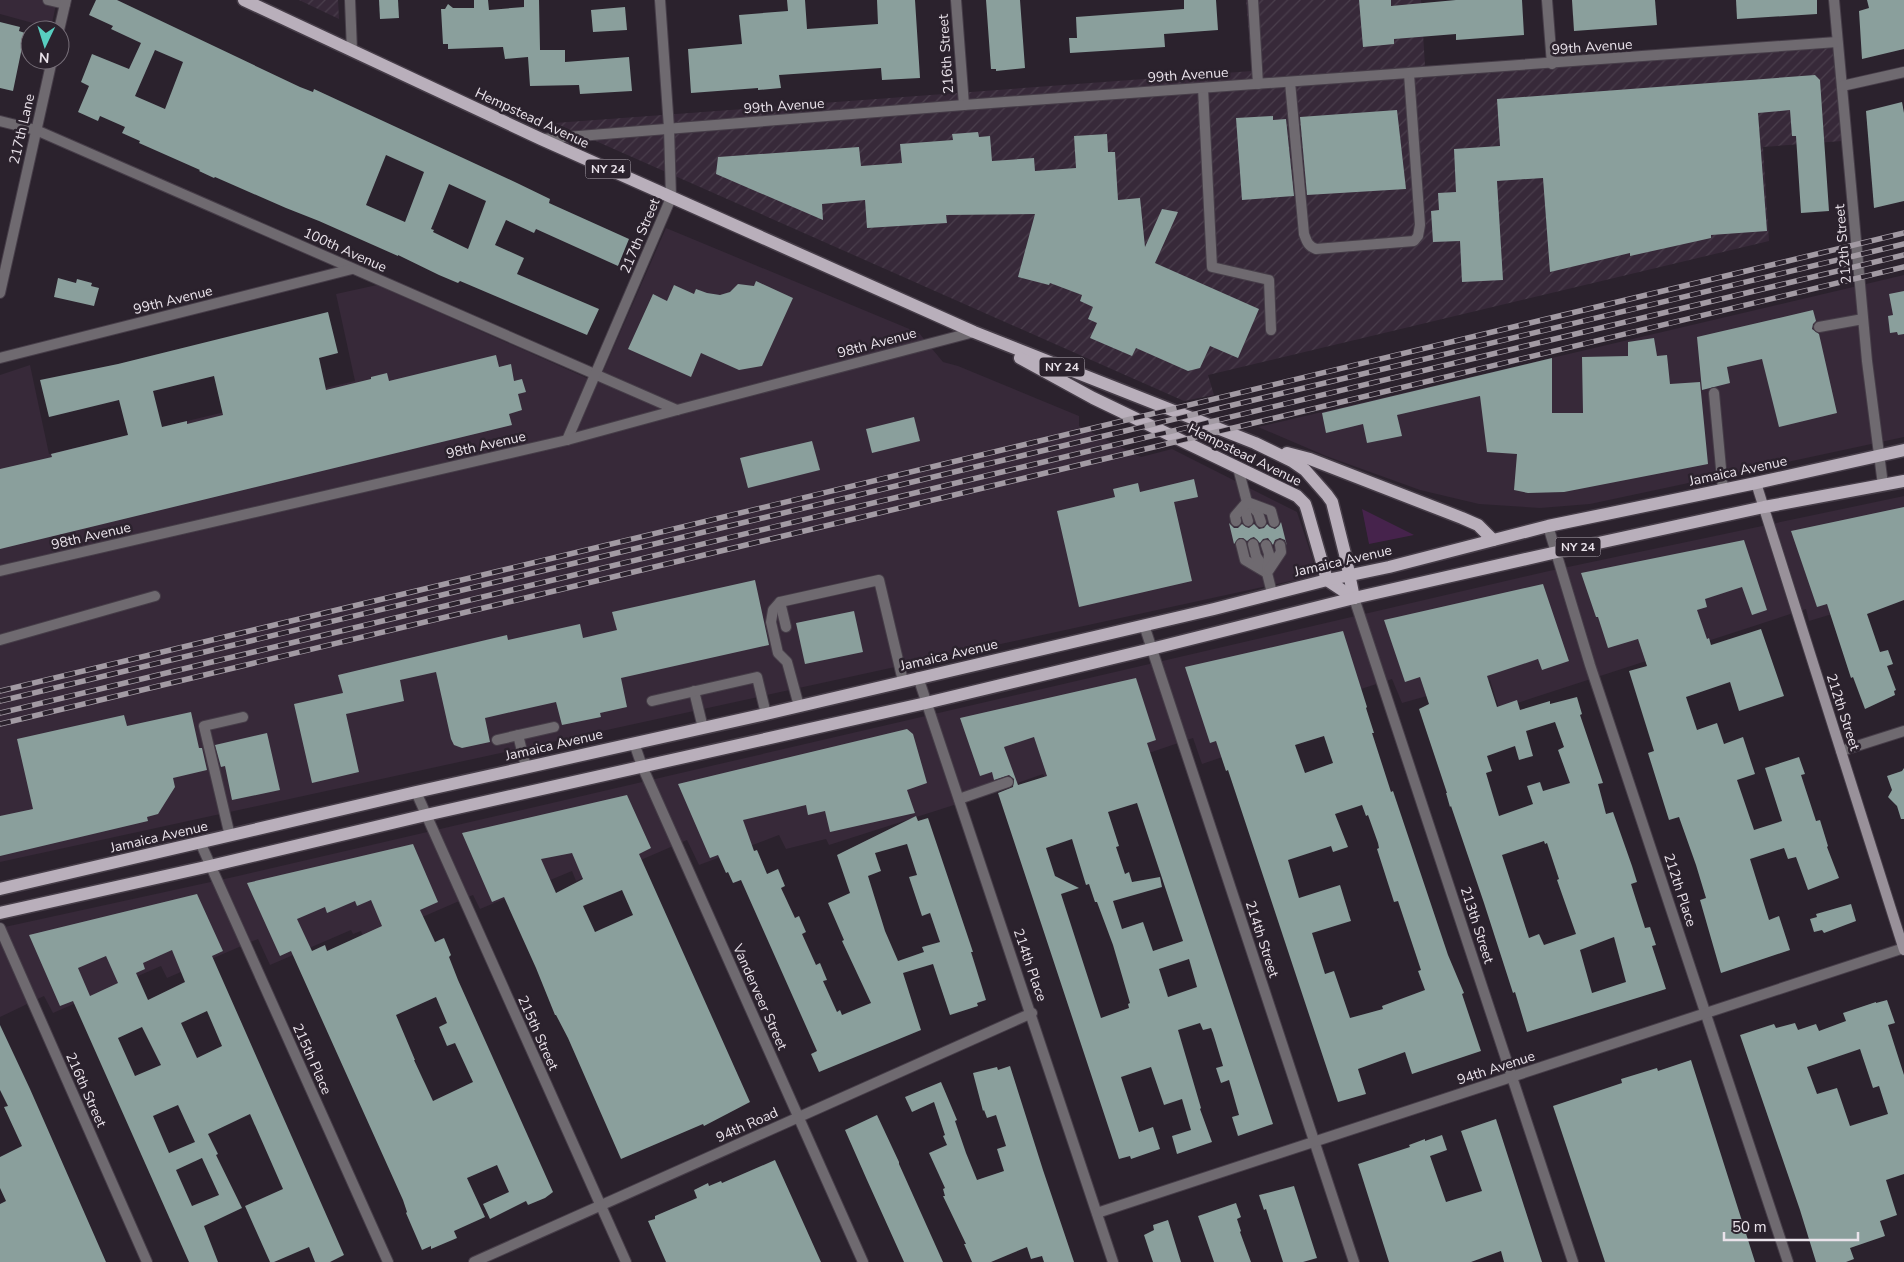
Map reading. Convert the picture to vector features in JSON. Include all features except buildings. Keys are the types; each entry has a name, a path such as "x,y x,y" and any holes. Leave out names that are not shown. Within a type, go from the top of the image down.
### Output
{"main road":[{"name":"Hempstead Avenue","path":"244,0 541,139 974,332 1268,448 1305,470 1332,502 1351,574 1354,598"},
{"name":"Hempstead Avenue","path":"974,332 1093,398 1301,499 1307,510 1327,580"},
{"name":"NY 24","path":"1268,448 1310,460 1462,518 1478,526 1493,540"},
{"name":"Jamaica Avenue","path":"0,889 416,792 766,714 1351,574 1389,567 1548,526 1904,450"},
{"path":"1764,507 1904,481"},
{"name":"212th Street","path":"1756,483 1904,949"},
{"name":"NY 24","path":"1354,598 1764,507"},
{"path":"1327,580 1354,598"},
{"path":"0,913 926,703 1354,598"}],"street":[{"path":"48,0 66,2 62,20"},
{"path":"350,0 352,51"},
{"name":"217th Street","path":"567,440 671,198 669,128 660,0"},
{"name":"216th Street","path":"956,0 964,106"},
{"path":"1252,0 1258,84"},
{"path":"1547,0 1552,64"},
{"name":"212th Street","path":"1834,0 1863,319 1883,485"},
{"name":"99th Avenue","path":"541,139 1837,42"},
{"name":"217th Lane","path":"0,293 50,70"},
{"path":"1842,86 1904,72"},
{"path":"1290,82 1304,234 1307,243 1316,249 1414,241 1418,236 1420,225 1409,74"},
{"path":"1203,88 1212,267 1269,280 1270,330"},
{"name":"100th Avenue","path":"0,122 36,130 676,410"},
{"name":"99th Avenue","path":"0,358 352,269"},
{"path":"1819,327 1863,319"},
{"name":"98th Avenue","path":"0,571 567,440 974,332"},
{"path":"1714,393 1723,490"},
{"path":"1238,468 1247,502 1246,514 1248,521"},
{"path":"1236,521 1235,516 1247,502"},
{"path":"1247,502 1258,512 1261,522"},
{"path":"1247,502 1271,511 1274,522"},
{"name":"212th Place","path":"1548,526 1590,665 1788,1262"},
{"path":"1241,544 1245,560 1267,572"},
{"path":"1253,544 1256,556 1267,572"},
{"path":"1266,545 1269,554 1267,572 1272,594"},
{"path":"1267,572 1281,552 1280,545"},
{"path":"799,706 787,662 778,653 771,622 773,610 780,602 879,580 904,681"},
{"path":"0,640 155,596"},
{"name":"213th Street","path":"1354,598 1573,1262"},
{"path":"780,602 786,627"},
{"name":"214th Street","path":"1144,625 1150,649 1354,1262"},
{"path":"787,662 791,650"},
{"path":"652,700 757,677 766,714"},
{"name":"214th Place","path":"918,677 1032,1013 1113,1262"},
{"path":"694,691 703,728"},
{"path":"230,836 204,726 243,717"},
{"path":"497,740 554,727"},
{"path":"1841,751 1904,731"},
{"path":"518,735 526,767"},
{"name":"Vanderveer Street","path":"634,743 642,766 863,1262"},
{"path":"959,799 1008,782"},
{"name":"215th Street","path":"416,792 626,1262"},
{"name":"215th Place","path":"200,842 388,1262"},
{"name":"216th Street","path":"0,928 147,1262"},
{"name":"94th Avenue","path":"1097,1213 1904,949"},
{"name":"94th Road","path":"474,1262 1032,1013"}],"shaded area":[{"path":"0,0 57,0 53,20 22,20 0,14"},
{"path":"299,0 338,0 339,19"},
{"path":"1246,0 1421,0 1425,66 1833,38 1842,141 1763,147 1769,241 1208,375 1214,395 1184,401 555,123 1252,71"},
{"path":"666,228 919,333 943,362 958,366 1079,416 1079,426 1141,457 1172,449 1297,512 1318,575 0,862 0,375 30,365 49,454 355,381 336,294 377,285 598,383"},
{"path":"1904,275 1904,437 1590,504 1540,508 1479,504 1420,490 1326,456 1258,427"},
{"path":"1904,496 1904,594 1809,621 1806,609 1499,709 1490,680 1402,703 1392,679 1290,712 1296,732 1202,764 1193,738 1049,787 1043,774 829,845 826,839 786,849 779,835 699,865 687,840 613,872 610,866 576,881 572,871 480,909 473,895 365,942 361,931 353,934 351,930 270,965 258,939 167,978 161,966 53,1013 44,996 0,1017 0,928 238,876 1549,571"},
{"path":"1362,509 1414,535 1369,544"}],"railway":[{"path":"0,691 1904,233"},
{"path":"0,701 1904,244"},
{"path":"0,713 1904,255"},
{"path":"0,724 1904,267"}]}
